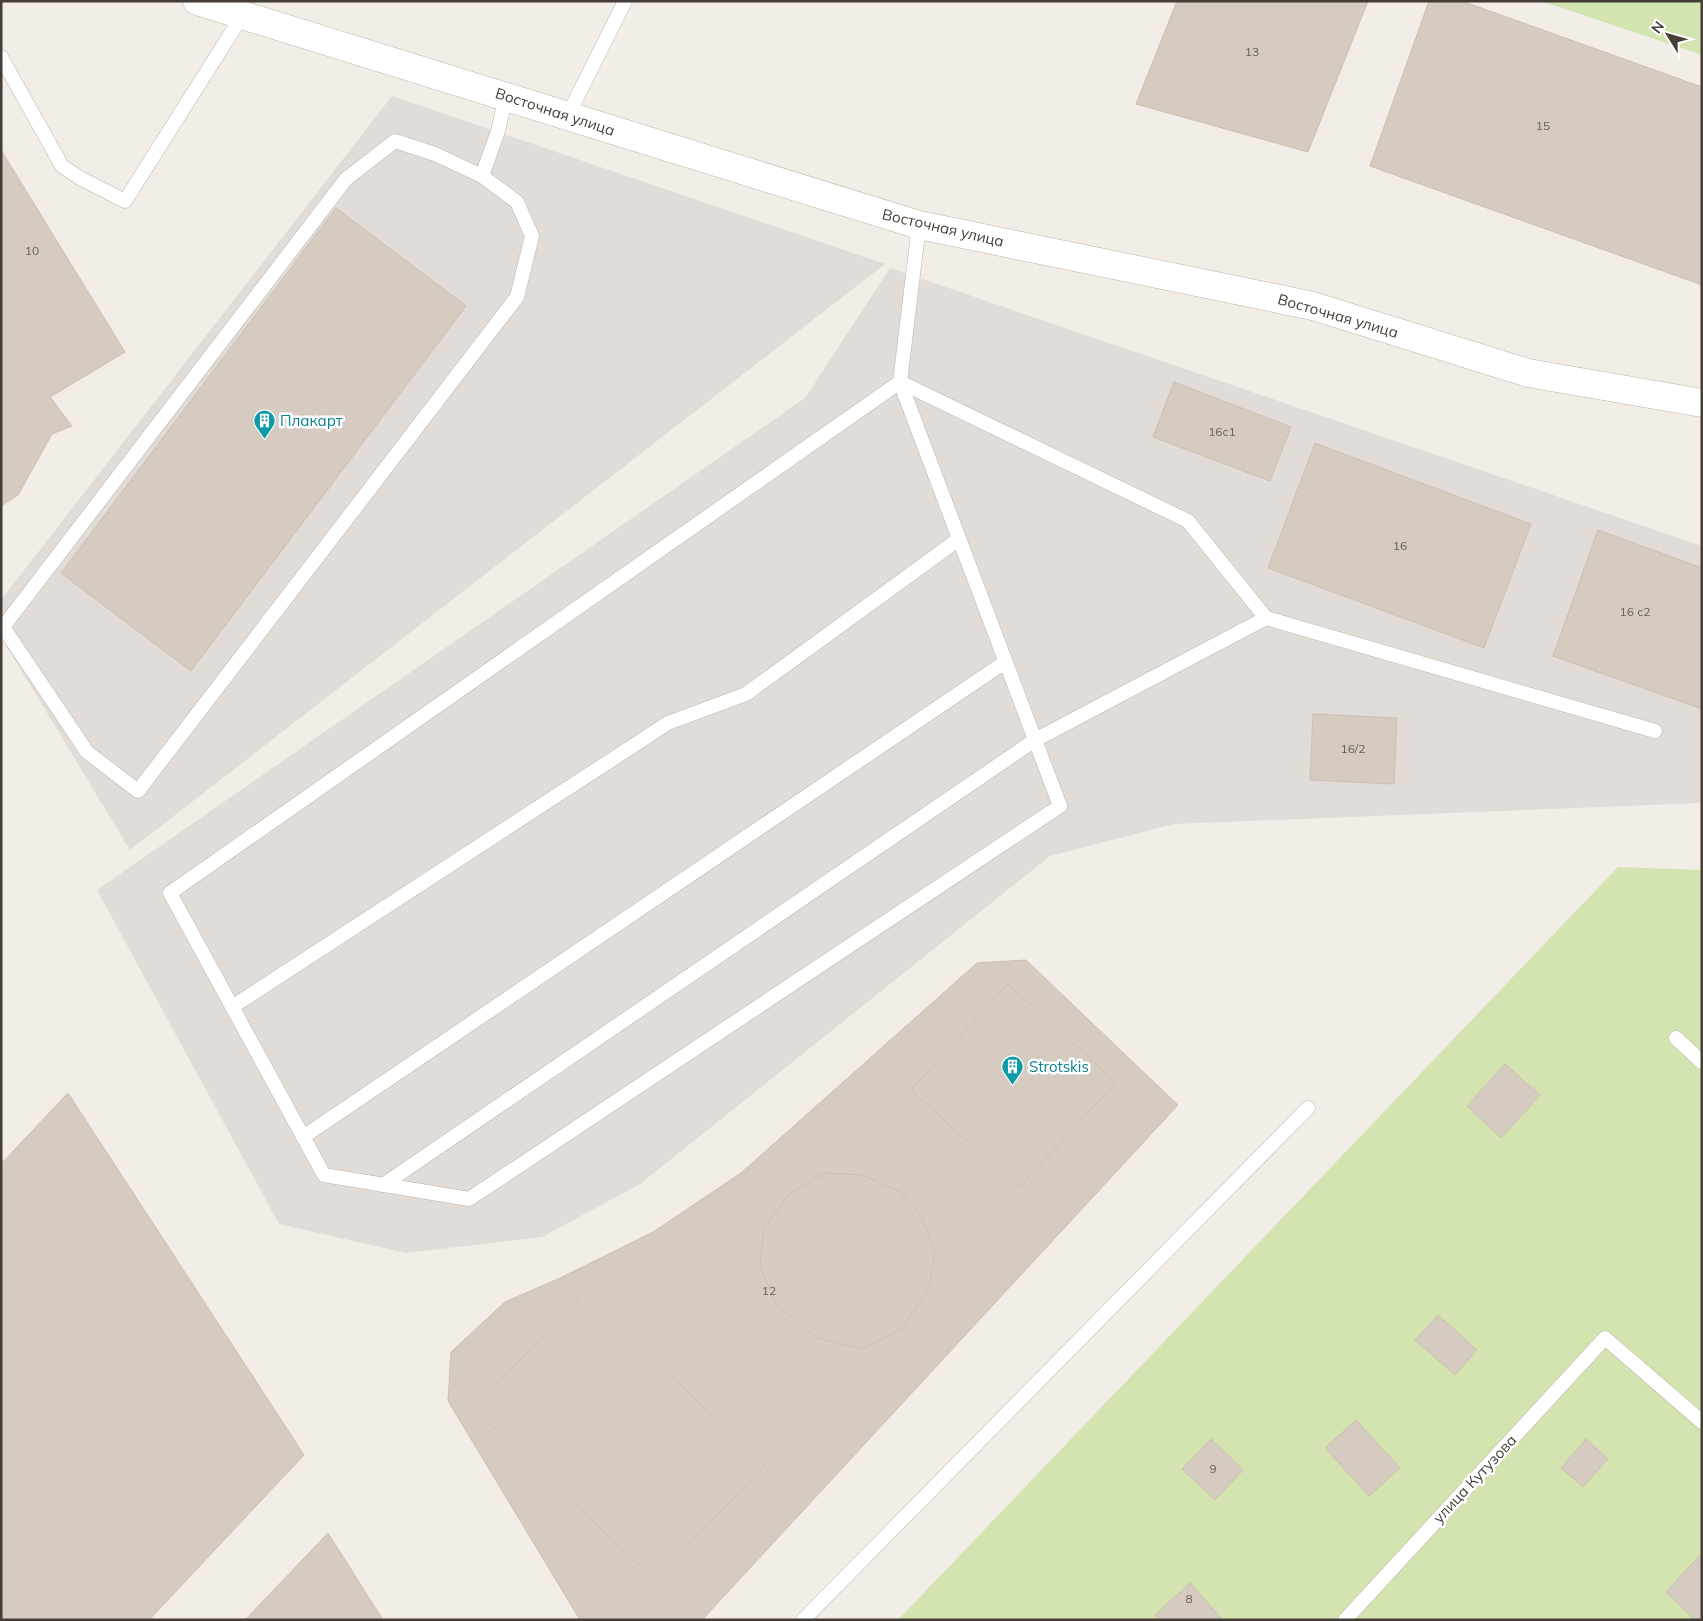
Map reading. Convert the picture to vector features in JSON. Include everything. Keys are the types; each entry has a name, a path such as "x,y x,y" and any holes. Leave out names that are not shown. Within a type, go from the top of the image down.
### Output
{"street":[{"name":"Восточная улица","path":"197,1 918,225 1313,306 1528,373 1702,403"}],"lane":[{"path":"567,117 625,1"},
{"path":"1,57 62,166 80,178 125,200 242,16"},
{"path":"482,176 498,131 506,96"},
{"path":"395,141 435,154 482,176 517,202 532,236 517,297 138,791 87,752 2,627 346,180 395,141"},
{"path":"900,382 170,893 324,1175 469,1199 1060,806 900,382 918,225"},
{"path":"900,382 1188,521 1266,618 1655,731"},
{"path":"232,1007 668,723 746,694 959,539"},
{"path":"383,1185 1034,740 1266,618"},
{"path":"304,1138 1006,662"},
{"path":"1676,1038 1702,1062"},
{"path":"803,1620 1308,1108"},
{"name":"улица Кутузова","path":"1345,1620 1605,1338 1702,1422"}],"shaded area":[{"path":"392,96 885,264 130,850 1,637 1,600"},
{"path":"890,268 1702,546 1702,803 1174,824 1050,856 640,1184 542,1237 406,1253 279,1224 97,890 805,398"}],"green space":[{"path":"1541,1 1702,1 1702,55"},
{"path":"1618,867 1702,870 1702,1620 898,1620"}],"building":[{"path":"1177,1 1368,1 1308,152 1136,104"},
{"path":"1429,1 1462,1 1702,87 1702,285 1370,166"},
{"path":"1,150 125,352 50,397 72,426 52,434 18,495 1,506"},
{"name":"Плакарт","path":"336,208 466,306 191,671 61,573"},
{"path":"1174,382 1291,427 1270,481 1153,437"},
{"path":"1315,443 1531,524 1484,648 1268,568"},
{"path":"1598,530 1702,568 1702,709 1553,656"},
{"path":"1313,714 1397,718 1394,784 1310,780"},
{"path":"1026,960 1178,1105 702,1620 580,1620 448,1401 451,1352 505,1302 558,1279 653,1232 741,1173 977,963"},
{"name":"Strotskis","path":"1008,984 1116,1082 1019,1188 911,1090"},
{"path":"1505,1064 1540,1095 1501,1138 1467,1106"},
{"path":"68,1093 304,1455 149,1620 1,1620 1,1164"},
{"path":"826,1173 863,1175 900,1192 922,1217 935,1254 929,1289 902,1328 863,1349 817,1338 776,1304 760,1266 764,1228 790,1193"},
{"path":"583,1293 765,1465 655,1580 474,1409"},
{"path":"1438,1315 1477,1350 1455,1375 1415,1340"},
{"path":"1356,1420 1400,1468 1369,1496 1325,1448"},
{"path":"1211,1439 1243,1470 1215,1500 1182,1469"},
{"path":"1586,1439 1608,1459 1583,1487 1561,1468"},
{"path":"328,1533 383,1620 245,1620"},
{"path":"1701,1554 1702,1620 1695,1620 1666,1592"},
{"path":"1190,1583 1223,1620 1160,1620 1155,1615"}],"place":[{"name":"Плакарт","path":"264,440"},
{"name":"Strotskis","path":"1013,1086"}]}
